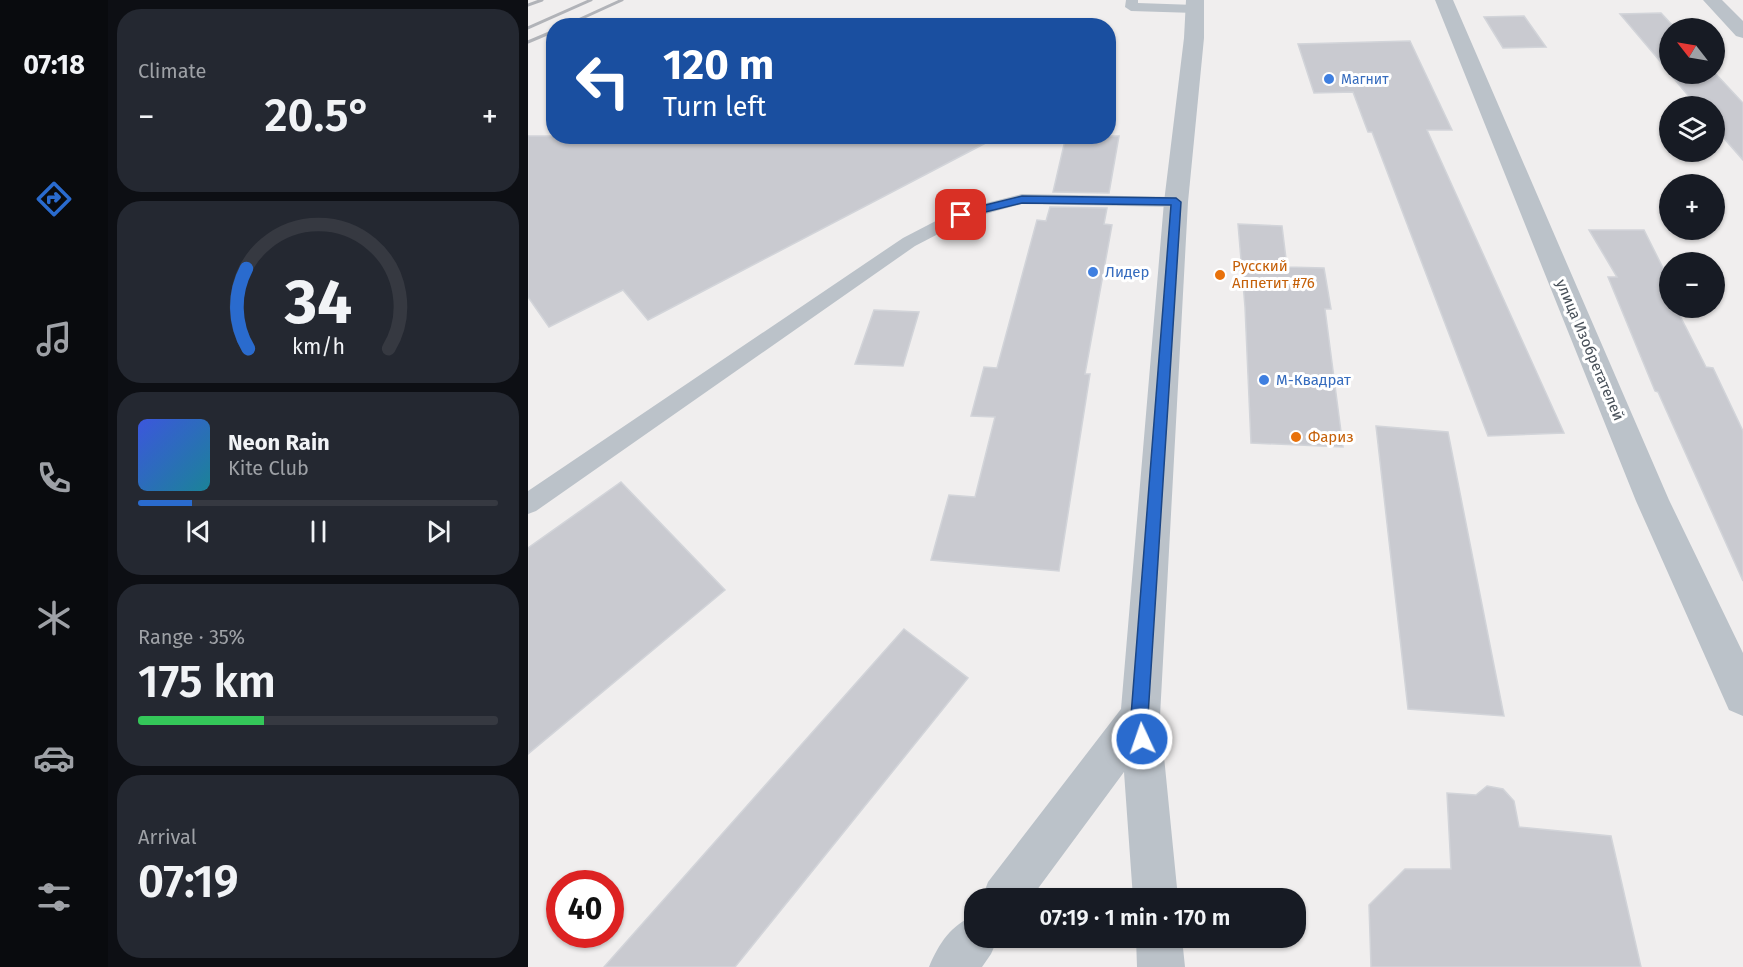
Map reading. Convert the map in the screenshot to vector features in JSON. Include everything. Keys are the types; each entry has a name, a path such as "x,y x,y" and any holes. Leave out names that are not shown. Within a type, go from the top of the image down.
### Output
{"street":[{"name":"улица Изобретателей","path":"1444,0 1653,501 1743,696"},
{"path":"1712,0 1743,32"},
{"path":"1154,888 1140,716 1176,202 1195,5"},
{"path":"1011,888 1140,716"},
{"path":"953,967 967,948"},
{"path":"1160,948 1161,967"}],"lane":[{"path":"1132,0 1131,7 1195,5"},
{"path":"528,504 909,242 961,215 1022,199 1176,202"}],"building":[{"path":"1661,13 1666,18 1659,18 1659,60 1620,14"},
{"path":"1524,16 1546,47 1503,48 1484,17"},
{"path":"1410,41 1452,130 1427,130 1564,433 1488,436 1372,132 1368,132 1353,92 1314,93 1298,44"},
{"path":"1678,84 1725,84 1743,103 1743,160 1725,140 1725,96 1689,96"},
{"path":"528,136 546,136 546,144 984,144 648,320 623,290 549,327 528,297"},
{"path":"1116,136 1119,136 1109,193 1053,192 1064,144 1116,144"},
{"path":"1050,207 1107,208 1104,224 1112,225 1085,374 1090,374 1059,571 931,560 949,495 975,497 995,417 971,416 984,367 997,368 1037,220 1046,221"},
{"path":"1238,224 1282,226 1287,267 1324,268 1331,309 1325,309 1343,447 1251,443 1245,307"},
{"path":"1589,230 1644,230 1659,260 1659,318 1681,318 1706,367 1713,368 1743,431 1743,581 1658,392 1655,391 1608,277 1617,277"},
{"path":"874,310 919,312 903,366 855,364"},
{"path":"1376,426 1448,432 1504,716 1408,709"},
{"path":"621,482 725,590 528,754 528,548"},
{"path":"904,629 968,678 735,967 604,967 621,948 624,948 624,944"},
{"path":"1487,786 1503,789 1514,801 1519,827 1611,836 1641,967 1371,967 1369,905 1405,869 1451,869 1447,793 1476,795"}],"railway":[{"path":"528,5 542,0"},
{"path":"550,18 591,0"},
{"path":"583,18 622,0"},
{"path":"528,28 546,20"},
{"path":"528,42 546,34"}],"place":[{"name":"Магнит","path":"1329,79"},
{"name":"Лидер","path":"1093,272"},
{"name":"Русский Аппетит #76","path":"1220,275"},
{"name":"М-Квадрат","path":"1264,380"},
{"name":"Фариз","path":"1296,437"}],"route":[{"path":"961,215 1022,199 1176,202 1140,716 1142,739"}]}
